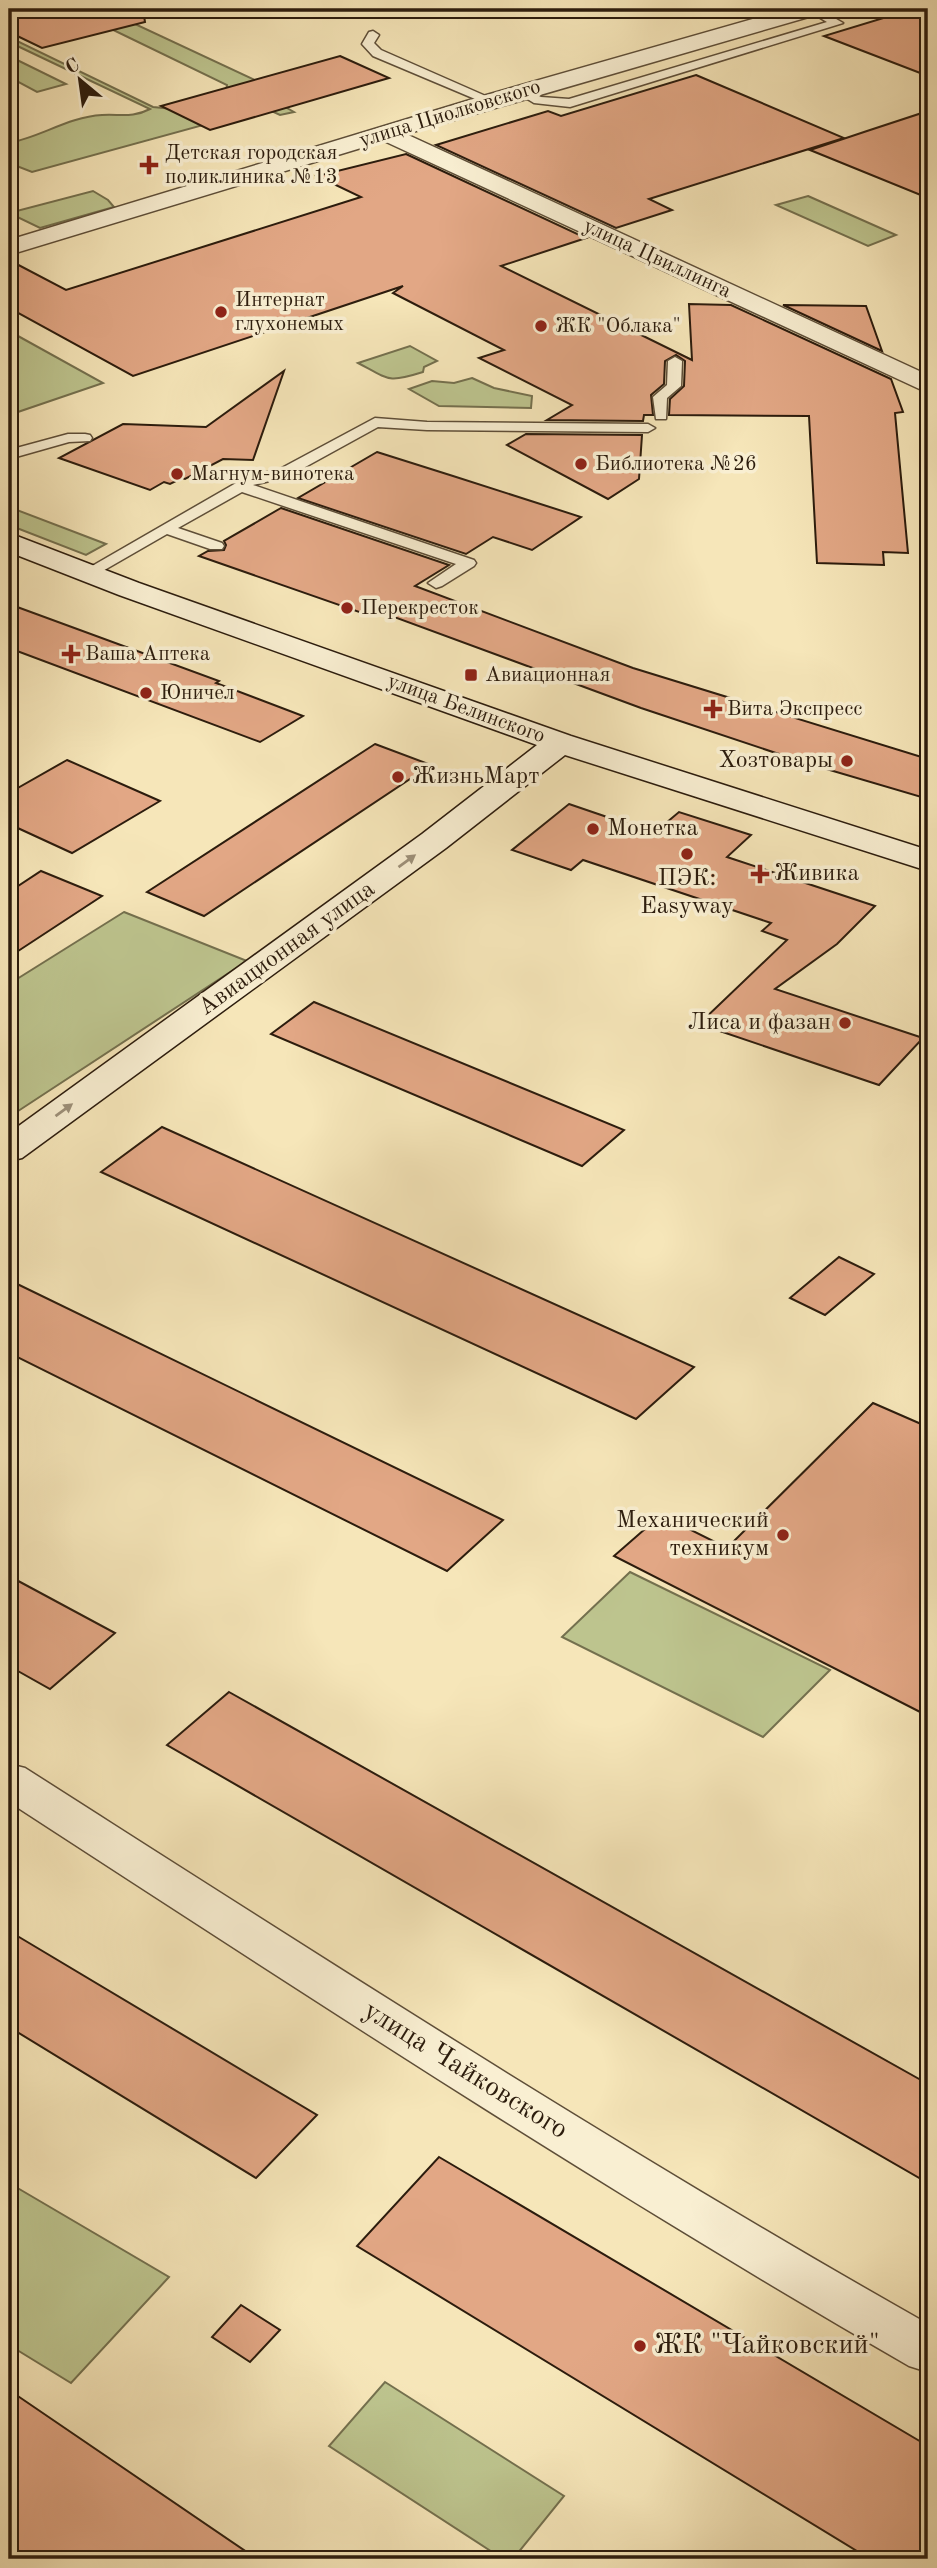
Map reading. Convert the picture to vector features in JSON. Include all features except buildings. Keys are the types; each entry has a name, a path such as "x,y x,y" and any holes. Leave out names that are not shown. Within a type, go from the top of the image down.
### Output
{"street":[{"name":"улица Циолковского","path":"9,248 491,101 811,9"},
{"name":"улица Цвиллинга","path":"385,133 928,385"},
{"name":"улица Белинского","path":"9,542 560,743 928,861"},
{"name":"Авиационная улица","path":"9,1150 424,849 560,743"},
{"name":"улица Чайковского","path":"9,1780 460,2070 807,2281 928,2350"}],"lane":[{"path":"373,35 369,44 377,53 491,101"},
{"path":"661,416 660,397 674,386 675,361"},
{"path":"88,573 255,478 282,474 375,422 427,426 648,428"},
{"path":"9,455 68,438 85,438"},
{"path":"240,486 468,563 436,583"},
{"path":"166,529 216,546"}],"green space":[{"path":"70,9 103,9 255,80 273,100 294,112 280,115 265,108 32,172 9,163 9,143 78,119 102,115 132,115 150,109 9,42 9,37 153,107 184,110 225,98 227,85"},
{"path":"9,56 66,84 37,92 9,77"},
{"path":"93,191 114,207 40,228 9,213"},
{"path":"808,196 896,235 868,246 776,205"},
{"path":"9,331 103,383 9,415"},
{"path":"410,346 437,361 424,367 423,372 403,378 383,376 358,363"},
{"path":"472,378 494,388 532,396 531,408 439,406 409,389 432,381 454,383"},
{"path":"9,507 106,544 86,555 9,525"},
{"path":"124,912 247,961 9,1117 9,984"},
{"path":"630,1572 830,1670 763,1737 562,1637"},
{"path":"9,2183 169,2277 71,2383 9,2345"},
{"path":"385,2382 564,2496 513,2559 503,2559 329,2446"}],"place":[{"name":"Детская городская поликлиника №13","path":"149,165"},
{"name":"Интернат глухонемых","path":"221,312"},
{"name":"ЖК \"Облака\"","path":"541,326"},
{"name":"Библиотека №26","path":"581,464"},
{"name":"Магнум-винотека","path":"177,474"},
{"name":"Перекресток","path":"347,608"},
{"name":"Ваша Аптека","path":"71,654"},
{"name":"Авиационная","path":"471,675"},
{"name":"Юничел","path":"146,693"},
{"name":"Вита Экспресс","path":"713,709"},
{"name":"Хозтовары","path":"847,761"},
{"name":"ЖизньМарт","path":"398,777"},
{"name":"Монетка","path":"593,829"},
{"name":"ПЭК: Easyway","path":"687,854"},
{"name":"Живика","path":"760,874"},
{"name":"Лиса и фазан","path":"845,1023"},
{"name":"Механический техникум","path":"783,1535"},
{"name":"ЖК \"Чайковский\"","path":"640,2346"}]}
